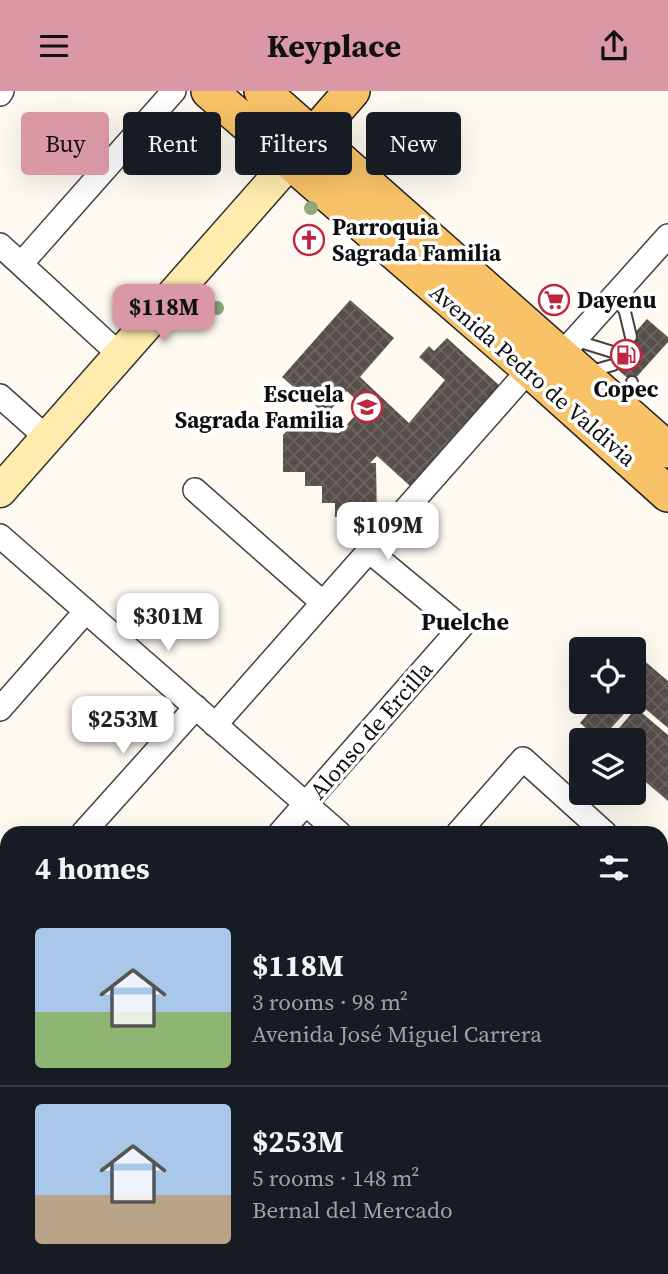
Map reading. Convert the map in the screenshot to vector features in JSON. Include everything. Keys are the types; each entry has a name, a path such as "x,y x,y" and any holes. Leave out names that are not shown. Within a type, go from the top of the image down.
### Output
{"main road":[{"name":"Avenida Pedro de Valdivia","path":"209,91 235,114"},
{"name":"Avenida Pedro de Valdivia","path":"262,91 285,112"},
{"path":"333,112 352,91"},
{"name":"Avenida Pedro de Valdivia","path":"352,169 583,358 631,418 668,450"},
{"path":"0,491 278,175"},
{"name":"Avenida Pedro de Valdivia","path":"303,175 519,360 528,371 668,494"}],"street":[{"path":"22,264 174,91"},
{"path":"215,725 528,371 583,358 616,293 668,236"},
{"path":"0,245 120,355"},
{"path":"0,396 47,437"},
{"path":"195,490 323,603"},
{"path":"0,536 331,826"},
{"name":"Alonso de Ercilla","path":"287,826 461,627 369,551"},
{"path":"0,709 86,611"},
{"path":"89,826 196,708"},
{"path":"464,826 523,759 596,826"}],"lane":[{"path":"616,293 625,312 631,337"},
{"path":"583,358 616,353"},
{"path":"631,418 632,382"}],"building":[{"path":"350,300 394,338 360,377 409,423 445,380 419,357 429,346 434,351 447,338 500,386 410,486 377,456 370,463 376,463 377,517 335,517 335,503 322,503 322,486 305,486 305,472 283,472 283,435 300,416 316,416 324,432 339,433 363,407 347,391 326,415 282,377"},
{"path":"647,319 668,337 668,342 632,382 609,362"},
{"path":"646,662 668,681 668,728 646,709"},
{"path":"588,714 624,714 611,728 586,728 580,723"},
{"path":"631,714 643,714 668,735 668,801 646,782 646,728 619,728"}],"place":[{"name":"Parroquia Sagrada Familia","path":"309,240"},
{"name":"Dayenu","path":"554,300"},
{"name":"Copec","path":"626,355"},
{"name":"Escuela Sagrada Familia","path":"367,407"}],"district":[{"name":"Puelche","path":"465,622"}]}
